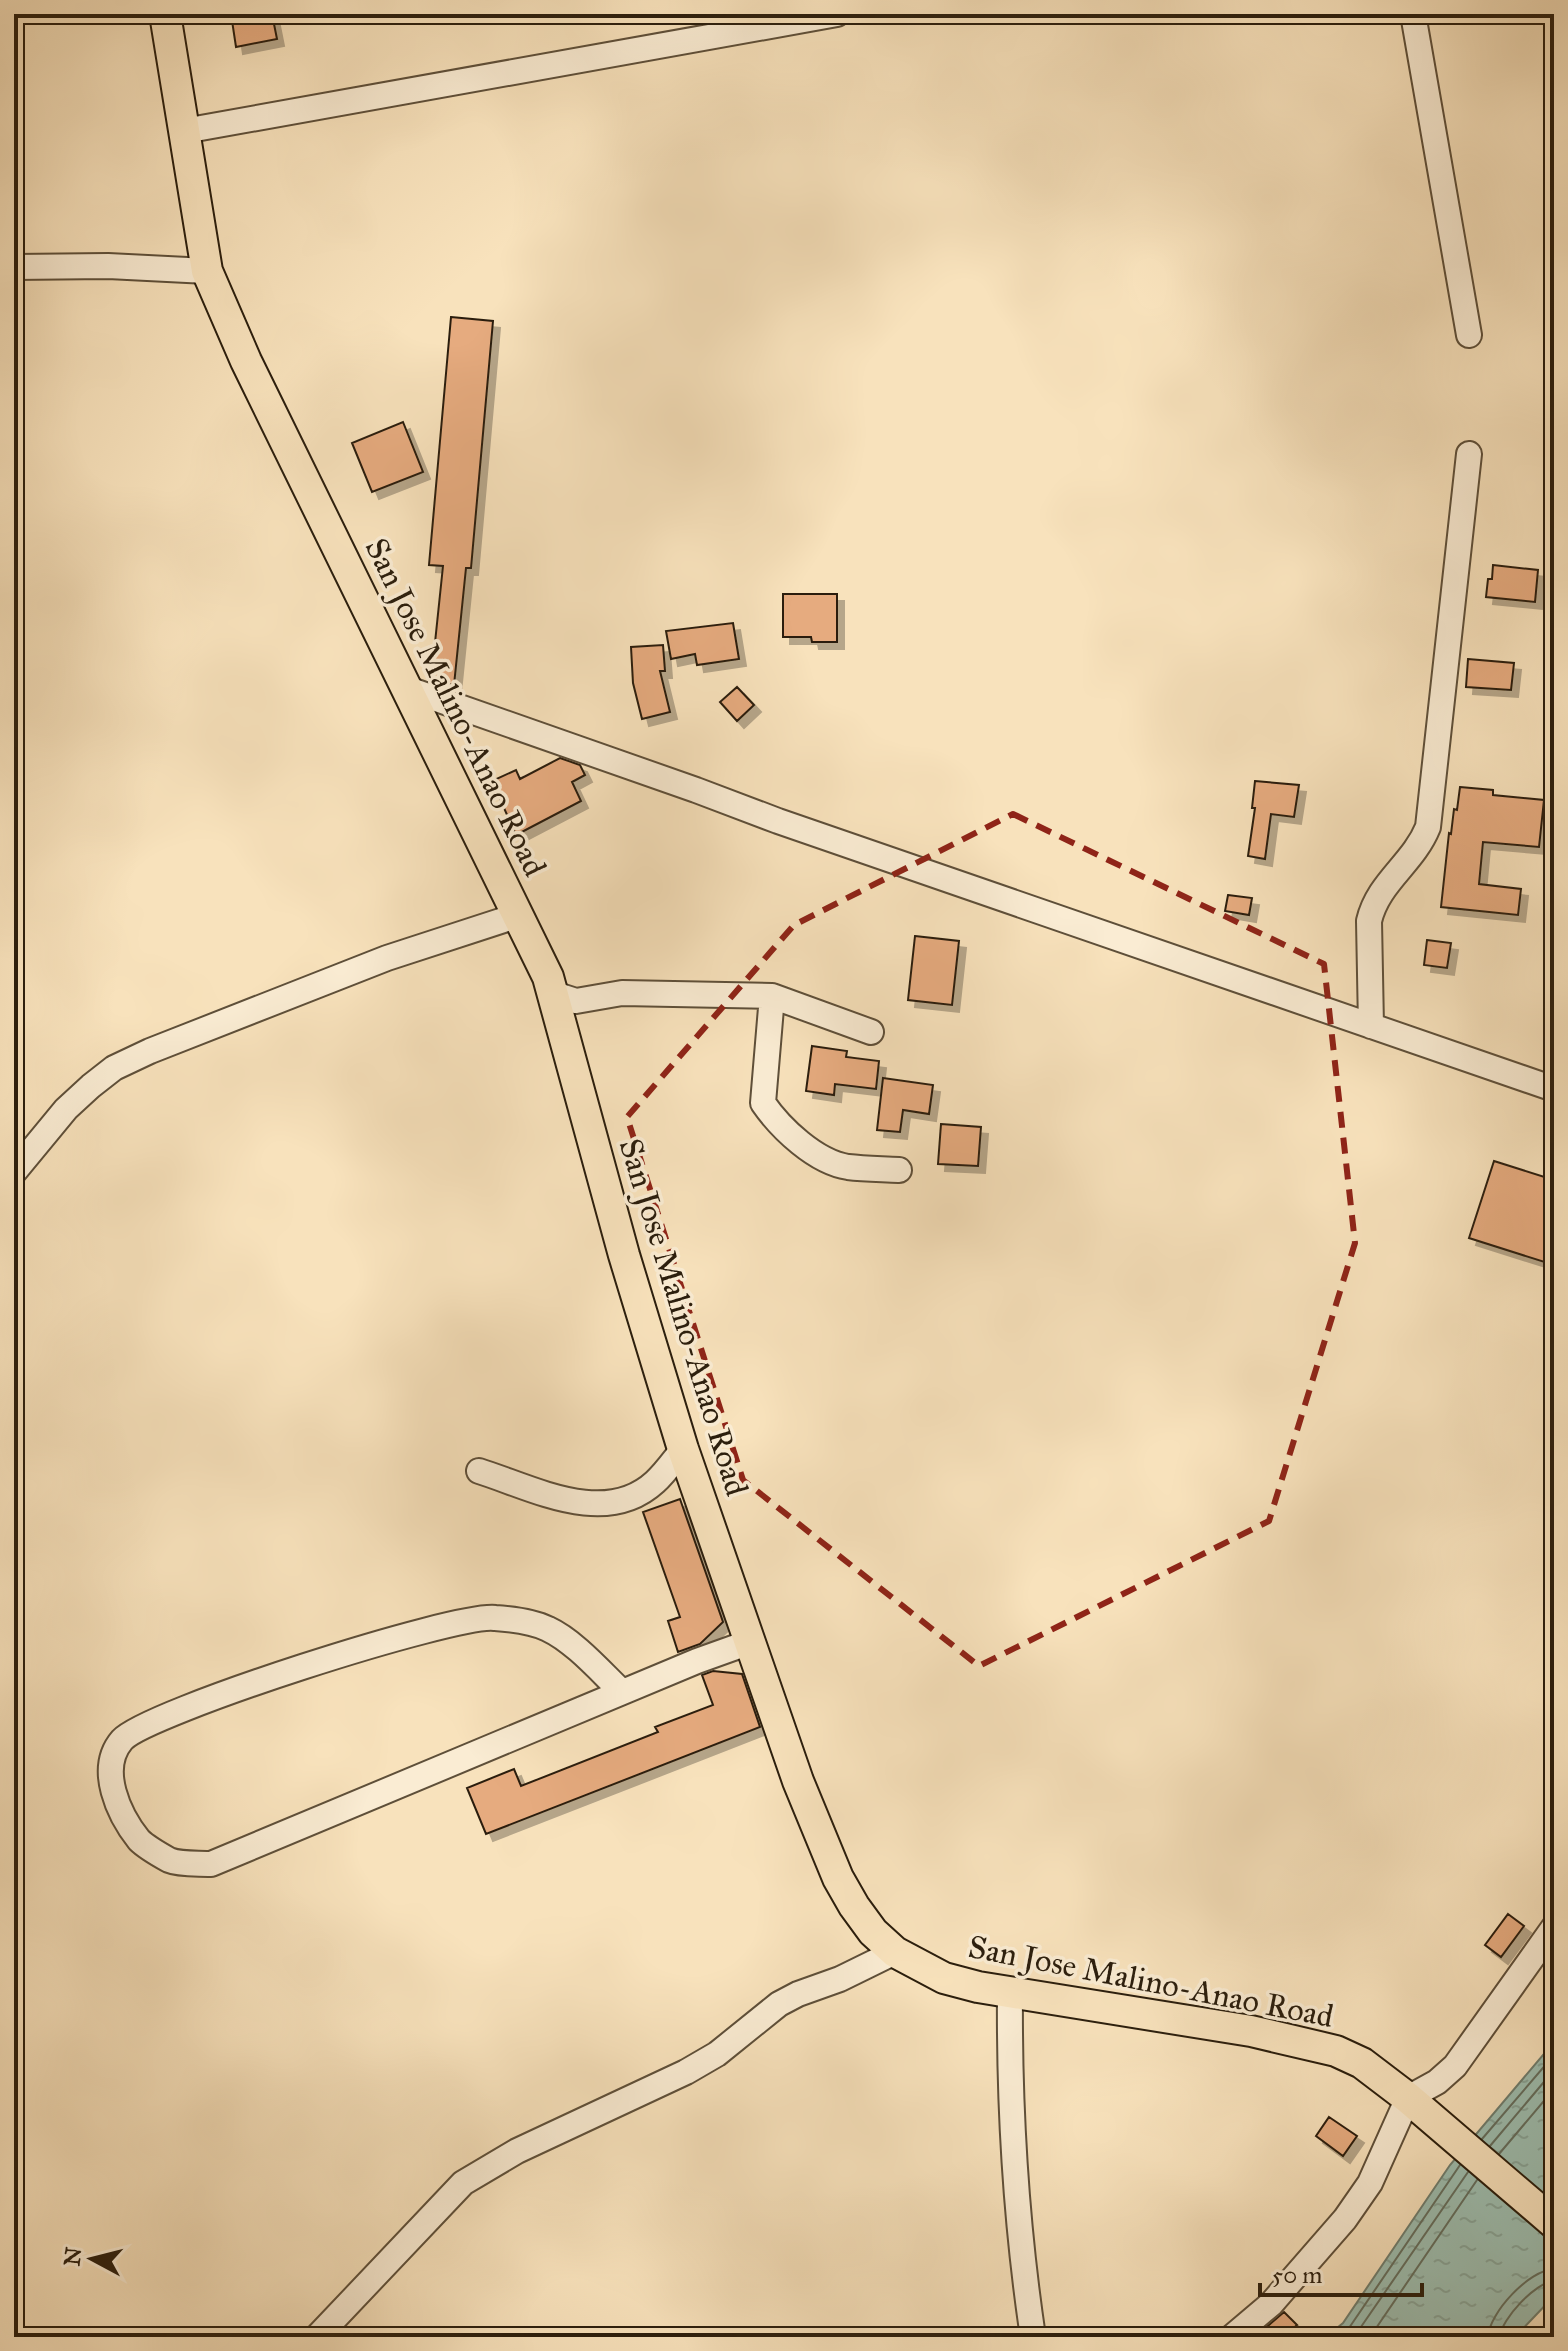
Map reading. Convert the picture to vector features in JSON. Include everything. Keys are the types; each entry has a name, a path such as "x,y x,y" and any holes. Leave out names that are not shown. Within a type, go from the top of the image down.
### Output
{"main road":[{"name":"San Jose Malino-Anao Road","path":"165,14 207,271 252,375 548,977 624,1255 683,1449 798,1781 838,1878 854,1906 873,1932 895,1952 944,1978 1304,2042 1336,2051 1362,2063 1418,2107 1554,2223"}],"street":[{"path":"184,131 837,14"},
{"path":"1413,14 1469,335"},
{"path":"14,267 108,266 207,271"},
{"path":"1371,1026 1369,921 1373,905 1380,891 1422,843 1428,827 1469,454"},
{"path":"408,689 778,821 1554,1089"},
{"path":"14,1172 66,1109 114,1068 387,958 519,915"},
{"path":"551,993 576,1001 622,993 772,996 871,1032"},
{"path":"772,996 763,1103 773,1117 814,1152 831,1162 846,1167 899,1170"},
{"path":"479,1471 576,1502 599,1505 625,1500 654,1484 683,1449"},
{"path":"622,1692 585,1656 548,1629 492,1617 449,1624 232,1689 145,1724 121,1741 110,1768 116,1804 141,1842 172,1861 211,1864 697,1661 750,1642"},
{"path":"1232,2337 1271,2304 1345,2219 1418,2107 1437,2082 1455,2066 1554,1927"},
{"path":"317,2337 463,2183 517,2151 686,2072 717,2054 779,2004 895,1952"},
{"path":"1010,1991 1009,2072 1026,2287 1033,2337"}],"highlighted area":[{"path":"1013,814 1324,964 1355,1243 1269,1521 979,1666 743,1480 627,1117 794,925"}],"water":[{"path":"1554,2042 1554,2296 1515,2337 1326,2337 1343,2323 1450,2165"}],"building":[{"path":"231,14 272,14 277,39 236,47"},
{"path":"451,317 493,321 471,568 466,568 454,685 431,681 443,566 429,565"},
{"path":"403,422 423,472 372,492 352,443"},
{"path":"1493,565 1538,570 1535,602 1486,597"},
{"path":"783,594 837,594 837,642 812,642 811,637 783,637"},
{"path":"733,623 739,659 697,665 695,654 671,659 666,631"},
{"path":"663,645 665,671 660,671 670,712 642,719 633,683 631,647"},
{"path":"1468,659 1514,663 1511,690 1466,687"},
{"path":"737,687 754,705 737,721 720,702"},
{"path":"560,758 580,765 585,775 572,782 581,801 516,835 492,781 516,770 520,779"},
{"path":"1255,781 1299,785 1294,817 1271,814 1265,859 1248,856 1255,808 1252,808"},
{"path":"1460,787 1493,790 1493,795 1544,800 1539,847 1483,842 1479,884 1521,889 1518,915 1441,907 1449,833 1454,809 1457,810"},
{"path":"1228,895 1252,898 1249,915 1225,911"},
{"path":"915,936 959,941 952,1005 908,1000"},
{"path":"1427,940 1451,943 1447,968 1424,965"},
{"path":"812,1046 847,1051 846,1057 879,1061 876,1089 835,1084 834,1095 806,1091"},
{"path":"883,1078 933,1085 929,1114 903,1110 900,1132 877,1130"},
{"path":"941,1124 981,1127 978,1166 938,1164"},
{"path":"1494,1161 1554,1180 1554,1265 1469,1238"},
{"path":"680,1499 723,1622 700,1644 678,1652 668,1621 680,1617 643,1512"},
{"path":"713,1671 742,1674 760,1727 486,1834 467,1788 514,1769 521,1786 658,1732 655,1727 713,1705 702,1675"},
{"path":"1508,1914 1524,1926 1501,1957 1485,1945"},
{"path":"1329,2117 1357,2136 1343,2156 1316,2136"},
{"path":"1284,2312 1297,2325 1284,2337 1255,2337"}]}
